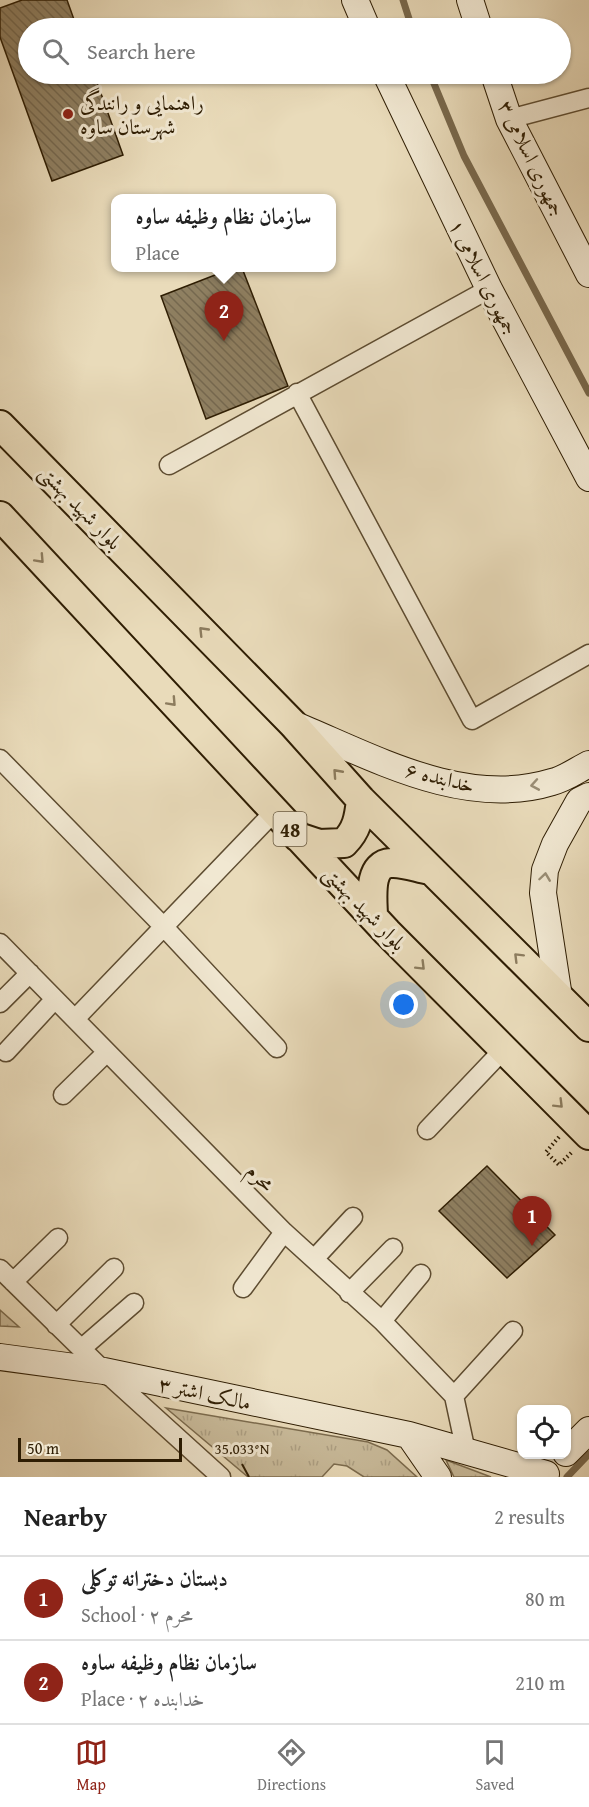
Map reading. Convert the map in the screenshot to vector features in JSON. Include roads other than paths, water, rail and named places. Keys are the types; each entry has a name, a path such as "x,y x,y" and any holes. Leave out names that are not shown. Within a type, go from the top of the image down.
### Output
{"main road":[{"name":"بلوار شهید بهشتی","path":"0,424 293,724 361,800 589,1027"},
{"name":"بلوار شهید بهشتی","path":"0,516 373,917 589,1135"},
{"path":"298,837 319,844 344,843 353,834 361,800"},
{"path":"373,917 374,878 380,868 385,864 394,863 430,870"}],"street":[{"path":"355,0 363,18"},
{"path":"470,0 476,18"},
{"name":"جمهوری اسلامی ۱","path":"391,84 489,290 589,478"},
{"name":"جمهوری اسلامی ۳","path":"497,84 509,119 589,274"},
{"path":"509,119 589,98"},
{"path":"169,465 489,290"},
{"path":"297,393 472,720 589,654"},
{"name":"خدابنده ۶","path":"293,724 439,782 502,791 553,782 589,764"},
{"path":"0,759 163,926 277,1048"},
{"path":"559,997 543,893 545,870 555,844 579,801 589,796"},
{"path":"75,1019 274,812"},
{"name":"محرم","path":"0,943 284,1232 382,1321 454,1396"},
{"path":"0,1003 30,973"},
{"path":"6,1052 55,999"},
{"path":"427,1130 504,1049"},
{"path":"63,1095 107,1052"},
{"path":"315,1258 353,1217"},
{"path":"243,1288 284,1232"},
{"path":"58,1238 7,1276 104,1371 221,1477"},
{"path":"349,1293 393,1248"},
{"path":"56,1325 114,1268"},
{"path":"382,1321 422,1275"},
{"path":"81,1349 134,1303"},
{"path":"466,1452 454,1396 513,1331"},
{"name":"مالک اشتر ۳","path":"0,1357 104,1371 409,1436 544,1476"},
{"path":"571,1449 589,1430"},
{"path":"409,1436 438,1477"},
{"path":"544,1476 561,1459"}],"waterway":[{"path":"403,0 409,18"},
{"path":"434,84 464,156 589,393"},
{"path":"567,1477 589,1454"}],"place":[{"name":"راهنمایی و رانندگی شهرستان ساوه","path":"68,114"},
{"name":"سازمان نظام وظیفه ساوه","path":"224,341"},
{"name":"دبستان دخترانه توکلی","path":"532,1246"}]}
